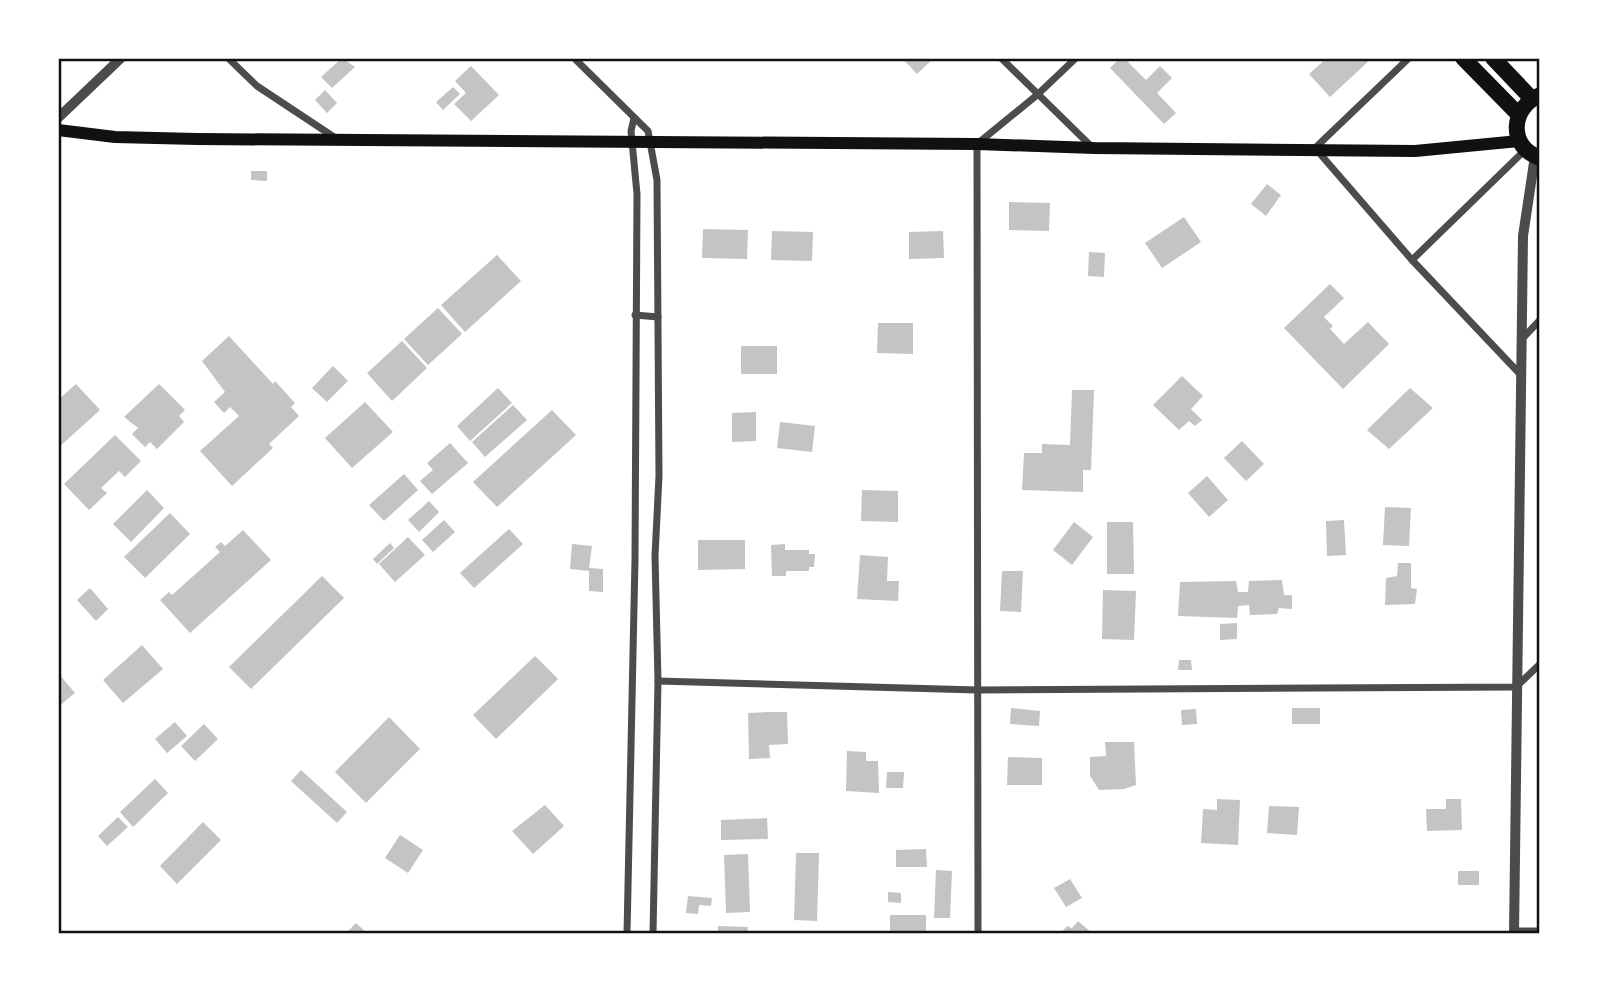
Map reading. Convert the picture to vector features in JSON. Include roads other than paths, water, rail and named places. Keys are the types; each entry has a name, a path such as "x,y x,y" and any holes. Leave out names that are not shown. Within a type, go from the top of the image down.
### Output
{"highway":[{"path":"1464,58 1518,114"},
{"path":"1493,58 1536,97 1518,114 1516,128 1530,151"}],"main road":[{"path":"58,130 115,137 652,145 977,144 1094,148 1530,151"}],"street":[{"path":"58,118 121,58"},
{"path":"228,58 257,86 337,140"},
{"path":"574,58 648,131 657,191 659,476 655,555 658,681 653,934"},
{"path":"1001,58 1094,148"},
{"path":"978,934 977,144 1037,95 1076,58"},
{"path":"1409,58 1315,148 1412,260 1520,373"},
{"path":"627,934 635,560 637,194 631,131 634,118"},
{"path":"1412,260 1530,151"},
{"path":"1530,151 1522,236 1514,933 1540,931"},
{"path":"635,315 658,317"},
{"path":"1521,340 1540,320"},
{"path":"658,681 977,690 1517,687 1540,664"}]}
